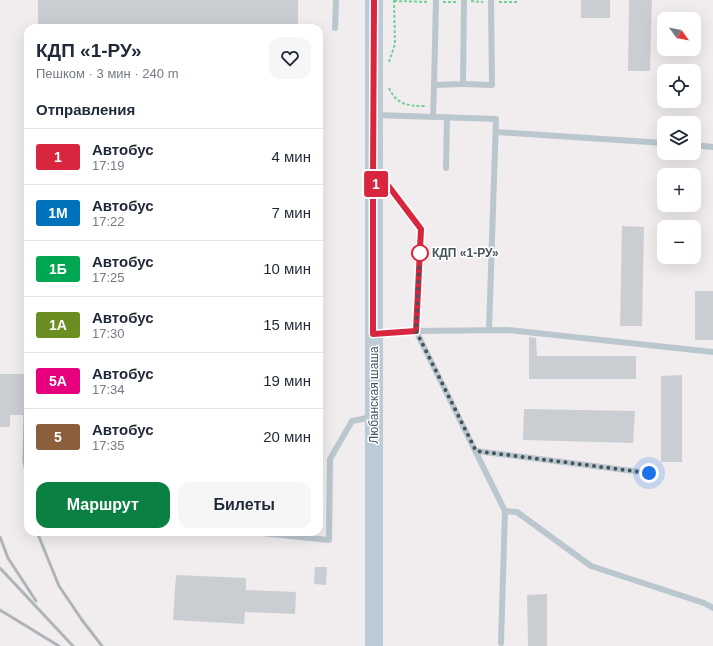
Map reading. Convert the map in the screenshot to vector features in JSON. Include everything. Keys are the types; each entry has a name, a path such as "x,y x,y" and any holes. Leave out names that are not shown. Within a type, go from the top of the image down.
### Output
{"main road":[{"name":"Любанская шаша","path":"374,0 374,646"}],"lane":[{"path":"335,28 336,0"},
{"path":"433,117 436,0"},
{"path":"463,84 464,0"},
{"path":"434,85 492,85 491,0"},
{"path":"373,115 496,119 489,330"},
{"path":"446,168 447,117"},
{"path":"496,132 657,143"},
{"path":"701,146 713,147"},
{"path":"373,184 387,184 421,229 416,331 505,510 501,643"},
{"path":"373,334 416,331 508,330 713,352"},
{"path":"290,536 329,540 330,459 352,421 374,417"},
{"path":"476,451 649,473"},
{"path":"505,510 517,512 591,566 704,603 713,608"}],"path":[{"path":"389,62 395,44 394,0"},
{"path":"387,84 392,94 403,104 411,106 433,106"}],"building":[{"path":"38,0 298,0 298,24 38,24"},
{"path":"581,0 610,0 610,18 581,18"},
{"path":"629,0 652,0 650,71 628,71"},
{"path":"622,226 644,227 642,326 620,326"},
{"path":"695,291 713,291 713,340 695,340"},
{"path":"529,337 536,338 537,356 636,356 636,379 529,379"},
{"path":"0,374 24,374 24,415 10,415 10,427 0,427"},
{"path":"682,375 682,462 661,462 661,376"},
{"path":"524,409 635,411 633,443 523,440"},
{"path":"315,567 327,567 326,585 314,584"},
{"path":"176,575 246,578 246,590 296,592 295,614 245,612 244,624 173,620"},
{"path":"547,594 547,646 528,646 527,595"}],"railway":[{"path":"39,536 59,586 102,646"},
{"path":"0,537 8,558 36,601"},
{"path":"0,568 73,646"},
{"path":"0,610 59,646"}],"bus line":[{"name":"1","path":"373,199 373,334 416,331 421,229 387,184 373,184 374,0"}],"place":[{"name":"КДП «1-РУ»","path":"420,253"}],"route":[{"path":"420,253 416,331 476,451 649,473"}]}
